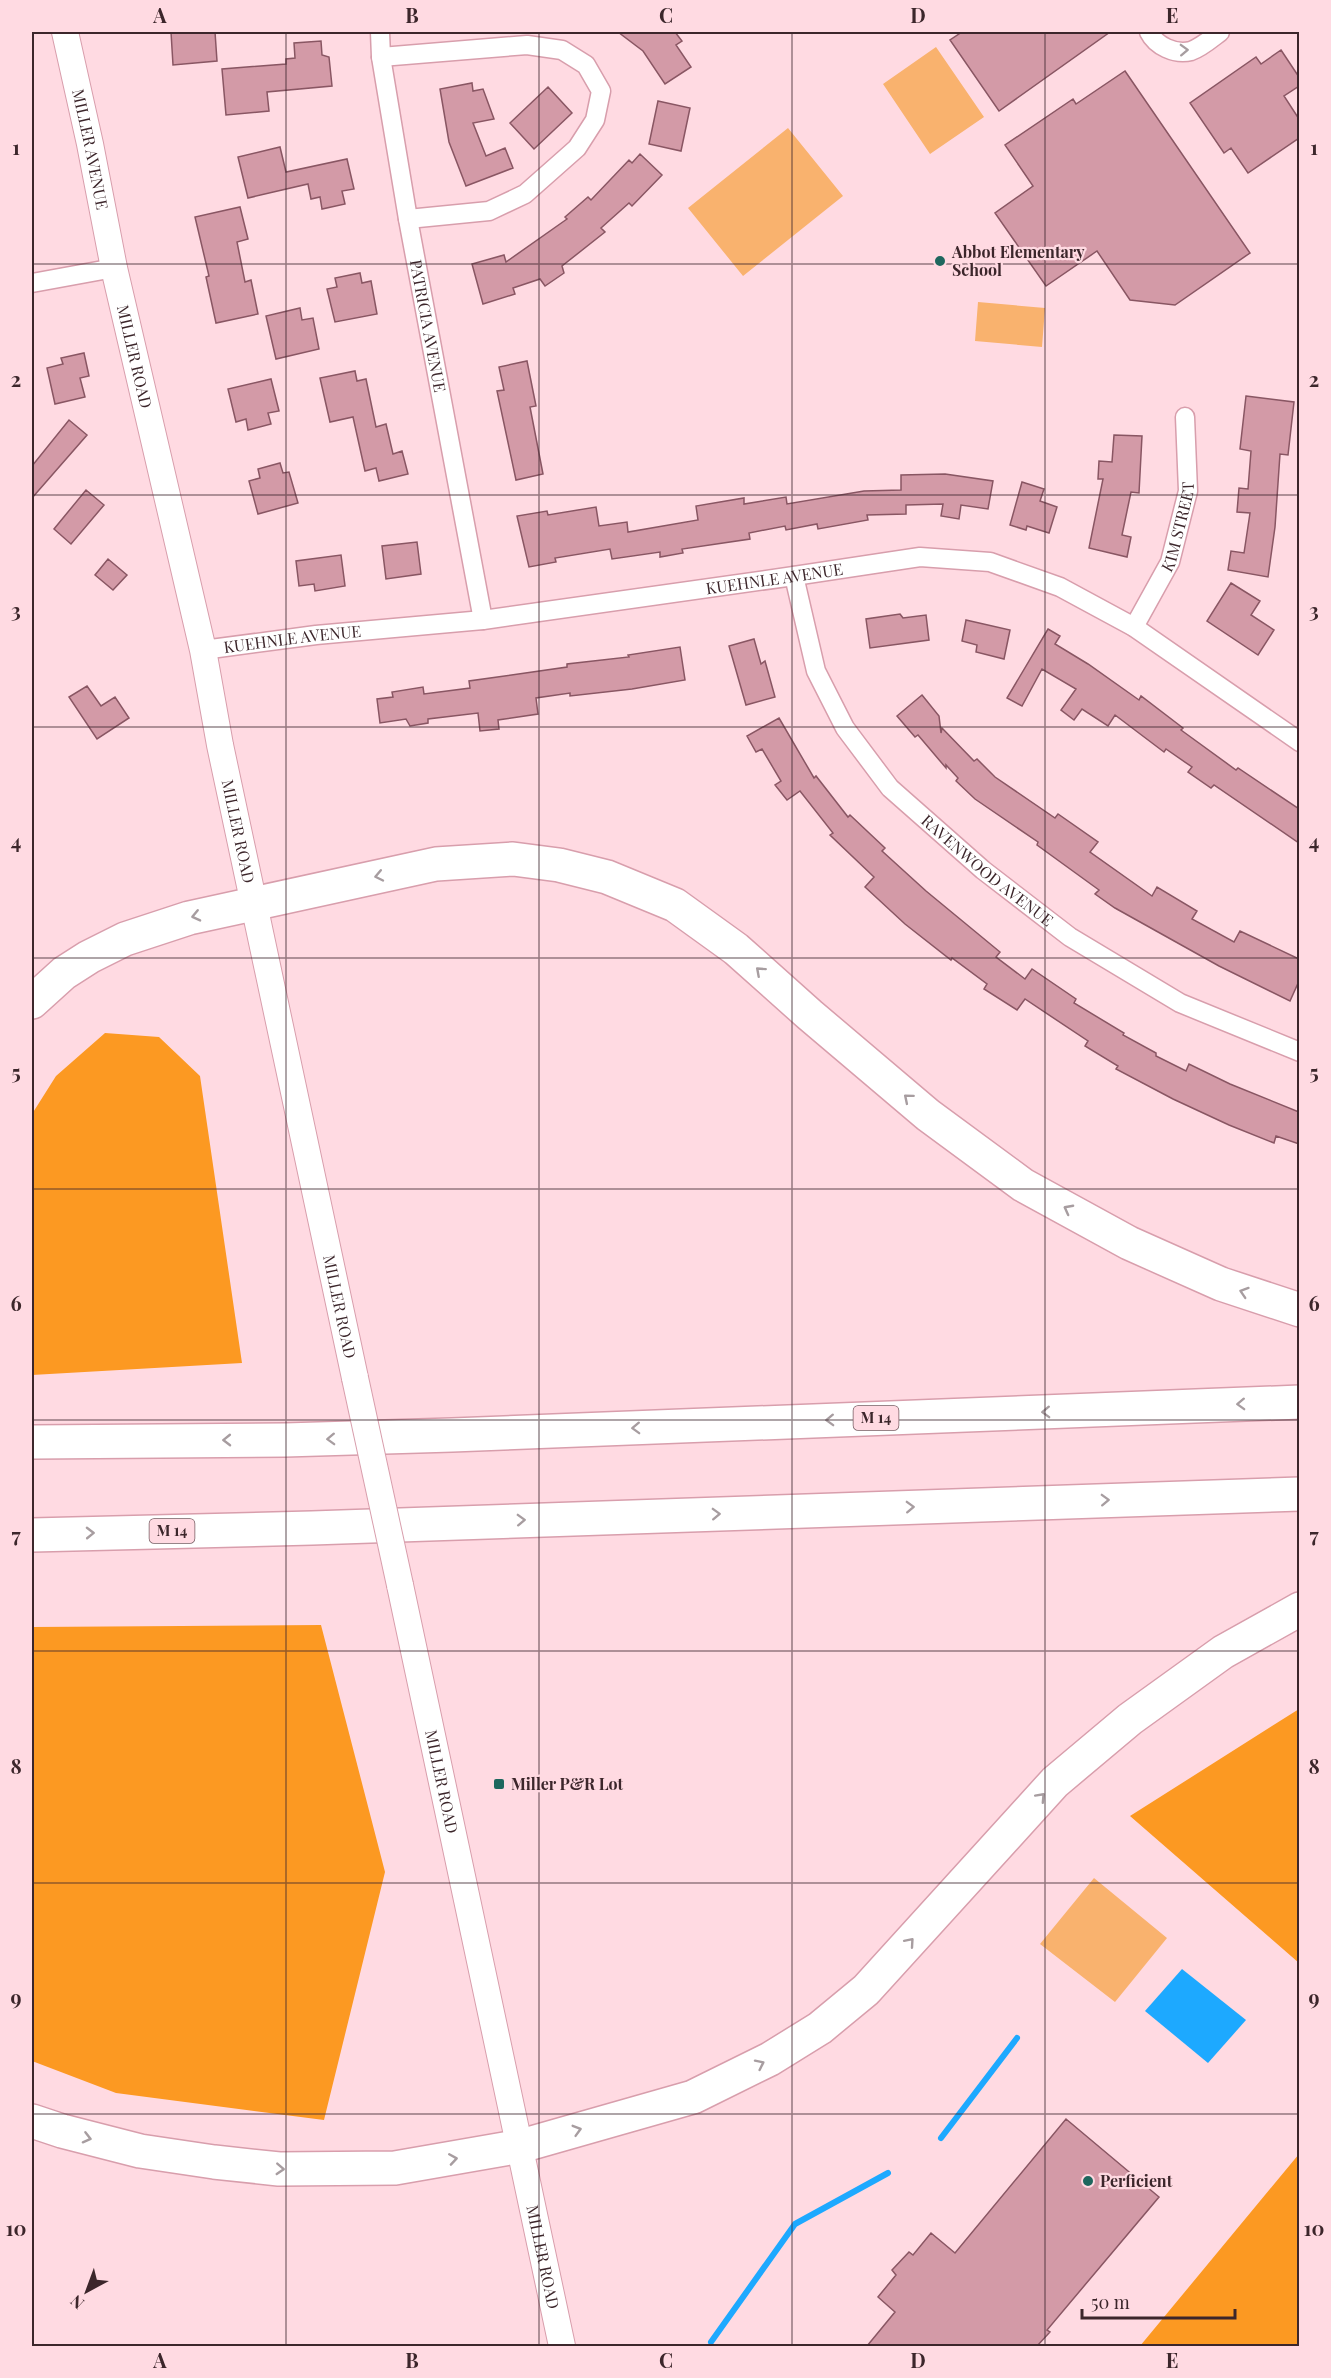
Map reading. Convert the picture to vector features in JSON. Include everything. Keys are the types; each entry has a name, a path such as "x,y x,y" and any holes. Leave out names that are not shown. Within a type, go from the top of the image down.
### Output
{"highway":[{"path":"32,1002 64,973 89,957 125,939 189,918 436,864 513,859 559,865 607,877 675,905 736,949 928,1115 1023,1185 1149,1252 1221,1284 1299,1310"},
{"name":"M 14","path":"32,1442 285,1440 452,1435 1299,1402"},
{"name":"M 14","path":"32,1535 312,1528 1299,1494"},
{"path":"32,2121 140,2151 214,2163 279,2169 395,2168 520,2146 693,2097 770,2059 820,2028 866,1990 1055,1782 1130,1719 1222,1652 1299,1609"}],"main road":[{"name":"MILLER AVENUE","path":"65,32 114,268"},
{"name":"MILLER ROAD","path":"114,268 203,650 253,904 562,2346"}],"street":[{"name":"PATRICIA AVENUE","path":"380,32 381,57 408,219 483,620"},
{"path":"1149,32 1164,48 1181,52 1192,50 1220,32"},
{"path":"381,57 527,45 551,48 562,50 586,65 602,91 595,120 577,148 525,194 489,211 408,219"},
{"path":"32,283 114,268"},
{"name":"KIM STREET","path":"1134,627 1170,562 1188,491 1185,417"},
{"name":"KUEHNLE AVENUE","path":"203,650 316,635 483,620 920,556 990,562 1060,587 1134,627 1299,742"},
{"name":"RAVENWOOD AVENUE","path":"795,576 816,671 845,728 890,788 982,870 1070,937 1180,1003 1299,1052"}],"shaded area":[{"path":"936,47 984,117 930,154 883,84"},
{"path":"788,128 843,196 743,276 688,208"},
{"path":"978,302 1045,308 1042,347 975,341"},
{"path":"105,1033 159,1037 200,1076 242,1363 32,1375 32,1114 56,1076"},
{"path":"321,1625 385,1872 324,2120 116,2093 32,2061 32,1627"},
{"path":"1299,1709 1299,1963 1130,1816"},
{"path":"1094,1878 1167,1938 1115,2002 1040,1944"},
{"path":"1299,2154 1299,2346 1140,2346"}],"water":[{"path":"1182,1969 1246,2020 1208,2063 1145,2011"}],"building":[{"path":"171,32 215,32 217,61 173,65"},
{"path":"618,32 675,32 682,41 676,45 691,67 665,84 643,51"},
{"path":"962,32 1110,32 999,111 950,40"},
{"path":"321,41 322,55 329,57 332,86 267,92 269,111 226,115 222,69 286,64 286,59 295,58 294,43"},
{"path":"1281,50 1299,77 1299,86 1284,96 1299,119 1299,138 1248,173 1231,148 1224,153 1190,103 1256,57 1261,64"},
{"path":"1125,71 1250,253 1175,305 1130,300 1097,251 1046,286 995,213 1033,186 1005,145 1073,99 1076,104"},
{"path":"472,83 473,91 483,89 494,119 473,123 486,156 505,148 513,168 466,186 449,142 440,89"},
{"path":"548,87 572,113 534,149 510,123"},
{"path":"658,101 690,108 681,151 649,144"},
{"path":"280,147 286,172 347,159 354,189 342,191 345,204 322,209 320,197 311,199 308,184 248,198 238,157"},
{"path":"640,154 662,175 632,206 629,203 601,228 605,232 562,266 564,273 545,286 540,279 513,288 515,294 483,304 472,264 504,255 506,262 567,219 565,217 588,197 591,200 629,160 632,163"},
{"path":"240,207 248,239 237,242 245,282 251,280 258,314 216,323 206,277 209,276 195,217"},
{"path":"360,273 362,283 371,281 377,314 335,322 327,289 337,287 335,278"},
{"path":"300,308 302,320 313,318 319,349 276,359 266,316"},
{"path":"84,353 89,376 80,378 85,397 55,404 47,368 63,364 61,358"},
{"path":"527,361 536,406 530,407 543,474 516,480 497,391 504,390 499,367"},
{"path":"355,371 357,381 366,379 376,427 386,424 393,454 402,451 408,474 379,481 376,468 365,471 353,417 330,422 320,378"},
{"path":"271,379 279,411 268,413 271,424 248,430 246,419 236,422 228,389"},
{"path":"1246,396 1294,402 1288,455 1280,454 1275,527 1268,577 1228,570 1231,551 1244,553 1250,513 1237,512 1239,488 1248,489 1251,451 1240,449"},
{"path":"69,420 87,435 32,498 32,466"},
{"path":"1114,435 1142,436 1139,493 1131,492 1122,535 1131,537 1127,557 1089,548 1103,479 1098,479 1099,461 1112,462"},
{"path":"280,463 283,473 289,472 298,503 258,514 249,481 260,478 258,469"},
{"path":"945,474 993,481 988,509 961,505 959,519 941,516 943,504 906,505 906,514 867,515 868,520 818,529 817,524 786,530 785,526 749,533 750,539 682,549 683,553 660,557 660,552 612,559 610,549 555,558 556,562 529,567 517,516 547,511 548,515 596,507 599,526 627,522 628,532 698,520 696,506 744,498 744,504 786,497 787,504 864,491 901,490 901,475"},
{"path":"1022,482 1044,489 1040,501 1057,507 1049,533 1027,526 1026,530 1010,525"},
{"path":"86,490 104,505 71,544 54,529"},
{"path":"417,542 421,574 386,579 382,546"},
{"path":"341,555 345,586 315,591 314,584 299,586 296,561"},
{"path":"108,559 127,575 113,590 95,575"},
{"path":"1231,583 1260,601 1251,615 1274,630 1258,655 1207,621"},
{"path":"900,614 903,618 926,615 929,640 870,648 866,619"},
{"path":"966,620 1010,630 1004,659 976,652 977,645 962,641"},
{"path":"1048,629 1060,636 1055,644 1139,700 1141,696 1183,728 1181,730 1236,770 1238,768 1299,809 1299,843 1214,785 1211,788 1188,772 1192,767 1166,749 1164,752 1115,715 1108,726 1082,709 1074,720 1061,710 1076,689 1042,669 1022,706 1007,698"},
{"path":"754,639 761,664 765,661 775,697 746,705 729,646"},
{"path":"680,647 685,680 632,689 570,696 570,693 536,698 538,714 498,720 499,729 480,731 478,713 428,719 428,723 410,726 406,719 380,723 377,699 393,697 392,692 423,687 424,694 470,688 469,681"},
{"path":"87,686 101,706 115,697 129,718 97,739 69,697"},
{"path":"922,695 939,716 941,733 942,728 974,761 977,759 995,777 1055,818 1058,814 1098,842 1090,852 1152,896 1157,887 1197,911 1192,919 1234,942 1240,931 1299,959 1299,981 1290,1001 1219,966 1115,908 1095,894 1099,890 1037,845 1038,842 975,799 956,781 958,778 946,765 946,768 918,735 915,737 897,716"},
{"path":"779,718 814,778 816,776 848,817 850,815 885,848 882,851 926,891 1000,952 996,957 1025,979 1032,969 1076,999 1074,1003 1124,1033 1123,1035 1156,1053 1156,1056 1186,1071 1189,1064 1230,1084 1299,1112 1299,1144 1276,1136 1274,1143 1173,1099 1116,1069 1118,1066 1085,1046 1088,1041 1025,999 1017,1010 984,989 987,984 952,958 951,960 905,924 865,887 874,877 830,835 833,833 800,791 787,800 775,785 781,781 762,749 756,752 747,736"},
{"path":"1066,2119 1159,2197 1047,2330 1050,2332 1037,2346 867,2346 895,2312 878,2297 896,2275 892,2270 909,2252 913,2255 931,2233 955,2253"}],"waterway":[{"path":"941,2138 1017,2038"},
{"path":"711,2342 795,2224 888,2173"}],"place":[{"name":"Abbot Elementary School","path":"940,261"},
{"name":"Miller P&R Lot","path":"499,1784"},
{"name":"Perficient","path":"1088,2181"}]}
